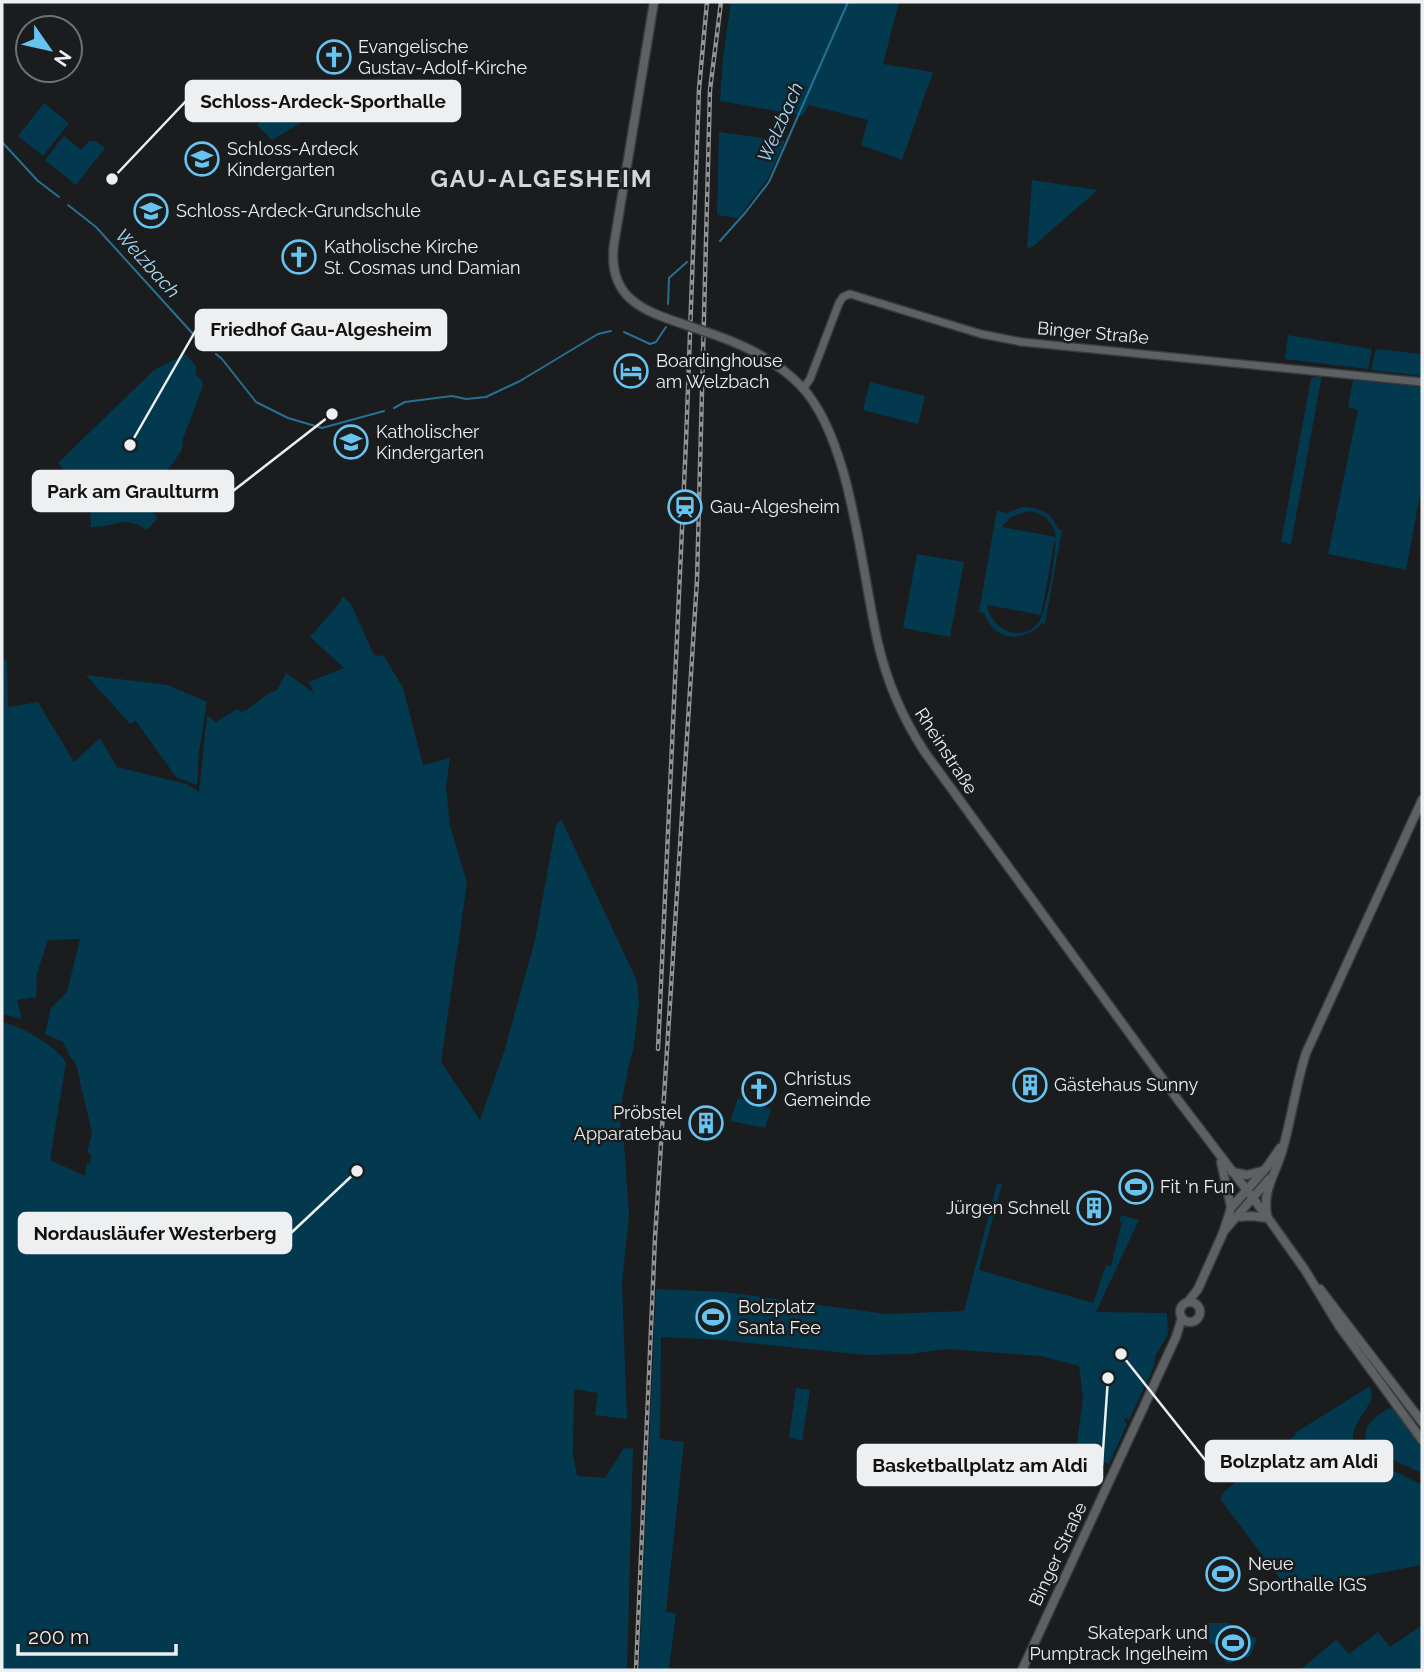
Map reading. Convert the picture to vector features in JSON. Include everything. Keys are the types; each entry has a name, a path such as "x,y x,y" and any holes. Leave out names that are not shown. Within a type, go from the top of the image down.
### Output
{"main road":[{"name":"Rheinstraße","path":"654,2 614,244 613,267 621,289 635,303 654,315 715,335 765,357 803,389 825,422 837,452 883,663 911,729 936,769 1305,1270"},
{"path":"1236,1217 1268,1218 1266,1196 1271,1177 1281,1157 1306,1053 1422,800"},
{"path":"1192,1303 1231,1208 1267,1167 1287,1133"},
{"path":"1219,1156 1225,1172 1231,1208"},
{"path":"1232,1172 1252,1175 1267,1167"},
{"path":"1223,1233 1271,1177"},
{"path":"1305,1270 1422,1422"},
{"path":"1305,1270 1339,1326 1422,1440"},
{"name":"Binger Straße","path":"1022,1670 1176,1337 1186,1320 1199,1316 1199,1308 1192,1303 1181,1308 1186,1320"}],"street":[{"name":"Binger Straße","path":"803,389 839,303 843,297 850,294 981,334 1022,342 1422,382"},
{"path":"794,380 813,366"}],"shaded area":[{"path":"731,2 899,2 883,64 933,72 902,160 861,145 868,120 809,105 803,116 720,101"},
{"path":"320,85 332,104 272,140 257,125 263,118"},
{"path":"44,103 69,123 43,156 18,136"},
{"path":"719,132 785,141 767,180 738,218 717,215"},
{"path":"64,136 81,150 89,141 95,141 105,148 76,185 45,160"},
{"path":"1032,180 1098,190 1032,247 1027,248"},
{"path":"1288,335 1372,349 1368,369 1285,359"},
{"path":"1376,349 1422,354 1422,376 1371,370"},
{"path":"185,354 196,366 196,375 202,380 203,386 183,439 182,450 160,481 168,492 153,513 158,518 147,530 125,522 91,527 90,512 65,495 73,481 58,463 154,370"},
{"path":"1322,375 1291,544 1281,542 1311,378"},
{"path":"1353,380 1422,387 1422,484 1406,570 1328,554 1358,410 1348,407"},
{"path":"870,382 925,396 918,424 863,410"},
{"path":"1021,507 1039,509 1062,530 1045,624 1042,623 1035,630 1018,636 1002,634 988,622 984,613 979,612 997,510 1007,513","holes":["1028,511 1047,519 1053,526 1056,537 1002,527 1011,517","1055,539 1051,579 1040,620 1026,632 1009,632 1001,628 990,614 987,605 1041,615"]},
{"path":"917,554 964,562 950,637 903,628"},
{"path":"342,596 351,604 374,655 384,656 403,688 423,765 450,758 446,786 450,826 467,883 441,1062 480,1120 504,1052 535,940 556,825 561,819 637,981 639,1004 633,1051 619,1117 624,1144 629,1214 622,1283 627,1419 595,1415 598,1393 574,1389 573,1455 577,1476 605,1478 624,1448 633,1449 627,1670 2,1670 2,1022 37,1038 66,1062 50,1160 85,1176 87,1163 90,1164 91,1154 87,1152 92,1133 76,1064 63,1042 45,1034 51,1008 67,992 80,939 48,940 37,973 36,997 17,1000 22,1019 2,1014 2,658 7,660 8,707 38,702 74,762 100,738 117,767 186,784 199,792 207,716 216,722 237,709 241,712 246,710 277,690 286,673 314,693 309,682 344,668 310,637 341,601"},
{"path":"86,675 168,685 207,702 197,785 176,777 136,721 130,724"},
{"path":"738,1098 771,1109 765,1128 730,1121"},
{"path":"997,1183 1002,1184 979,1270 1093,1303 1106,1265 1111,1266 1122,1222 1119,1221 1121,1215 1139,1220 1096,1312 1167,1313 1168,1335 1155,1356 1153,1369 1129,1420 1125,1418 1127,1424 1109,1464 1076,1450 1083,1399 1079,1366 1041,1356 947,1349 911,1354 865,1355 721,1340 661,1337 660,1439 684,1442 666,1612 676,1613 669,1670 639,1670 656,1289 725,1292 886,1314 964,1311"},
{"path":"1370,1386 1372,1398 1355,1427 1354,1442 1357,1449 1376,1464 1380,1471 1389,1474 1394,1471 1422,1485 1422,1565 1293,1589 1284,1584 1221,1500 1222,1494 1296,1435 1295,1433"},
{"path":"796,1388 810,1390 802,1441 789,1437"},
{"path":"1390,1408 1396,1411 1422,1447 1422,1473 1373,1451 1368,1444 1368,1426"},
{"name":"Skatepark und Pumptrack Ingelheim","path":"1207,1623 1229,1623 1257,1639 1250,1656 1227,1664 1219,1648 1198,1636"},
{"path":"1421,1626 1422,1670 1300,1670 1336,1640 1349,1654 1378,1632 1390,1647"}],"waterway":[{"name":"Welzbach","path":"720,241 769,182 848,2"},
{"name":"Welzbach","path":"2,142 38,181 59,197"},
{"name":"Welzbach","path":"68,205 96,227 203,345"},
{"name":"Welzbach","path":"668,304 669,278 687,262"},
{"name":"Welzbach","path":"624,332 650,344 656,342 666,327"},
{"name":"Welzbach","path":"394,408 405,402 452,396 466,399 486,397 520,381 598,334 611,331"},
{"name":"Welzbach","path":"216,354 256,402 288,418 322,428 384,411"}],"railway":[{"path":"658,1049 699,89 707,2"},
{"path":"636,1670 655,1238 697,580 710,90 721,2"}],"place":[{"name":"Evangelische Gustav-Adolf-Kirche","path":"334,57"},
{"name":"Schloss-Ardeck Kindergarten","path":"202,159"},
{"name":"Schloss-Ardeck-Sporthalle","path":"112,179"},
{"name":"Schloss-Ardeck-Grundschule","path":"151,211"},
{"name":"Katholische Kirche St. Cosmas und Damian","path":"299,257"},
{"name":"Boardinghouse am Welzbach","path":"631,371"},
{"name":"Park am Graulturm","path":"332,414"},
{"name":"Katholischer Kindergarten","path":"351,442"},
{"name":"Friedhof Gau-Algesheim","path":"130,445"},
{"name":"Gau-Algesheim","path":"685,507"},
{"name":"Gästehaus Sunny","path":"1030,1085"},
{"name":"Christus Gemeinde","path":"759,1089"},
{"name":"Pröbstel Apparatebau","path":"706,1123"},
{"name":"Nordausläufer Westerberg","path":"357,1171"},
{"name":"Fit 'n Fun","path":"1136,1187"},
{"name":"Jürgen Schnell","path":"1094,1208"},
{"name":"Bolzplatz Santa Fee","path":"713,1317"},
{"name":"Bolzplatz am Aldi","path":"1121,1354"},
{"name":"Basketballplatz am Aldi","path":"1108,1378"},
{"name":"Neue Sporthalle IGS","path":"1223,1574"},
{"name":"Skatepark und Pumptrack Ingelheim","path":"1233,1643"}],"district":[{"name":"GAU-ALGESHEIM","path":"542,179"}]}
